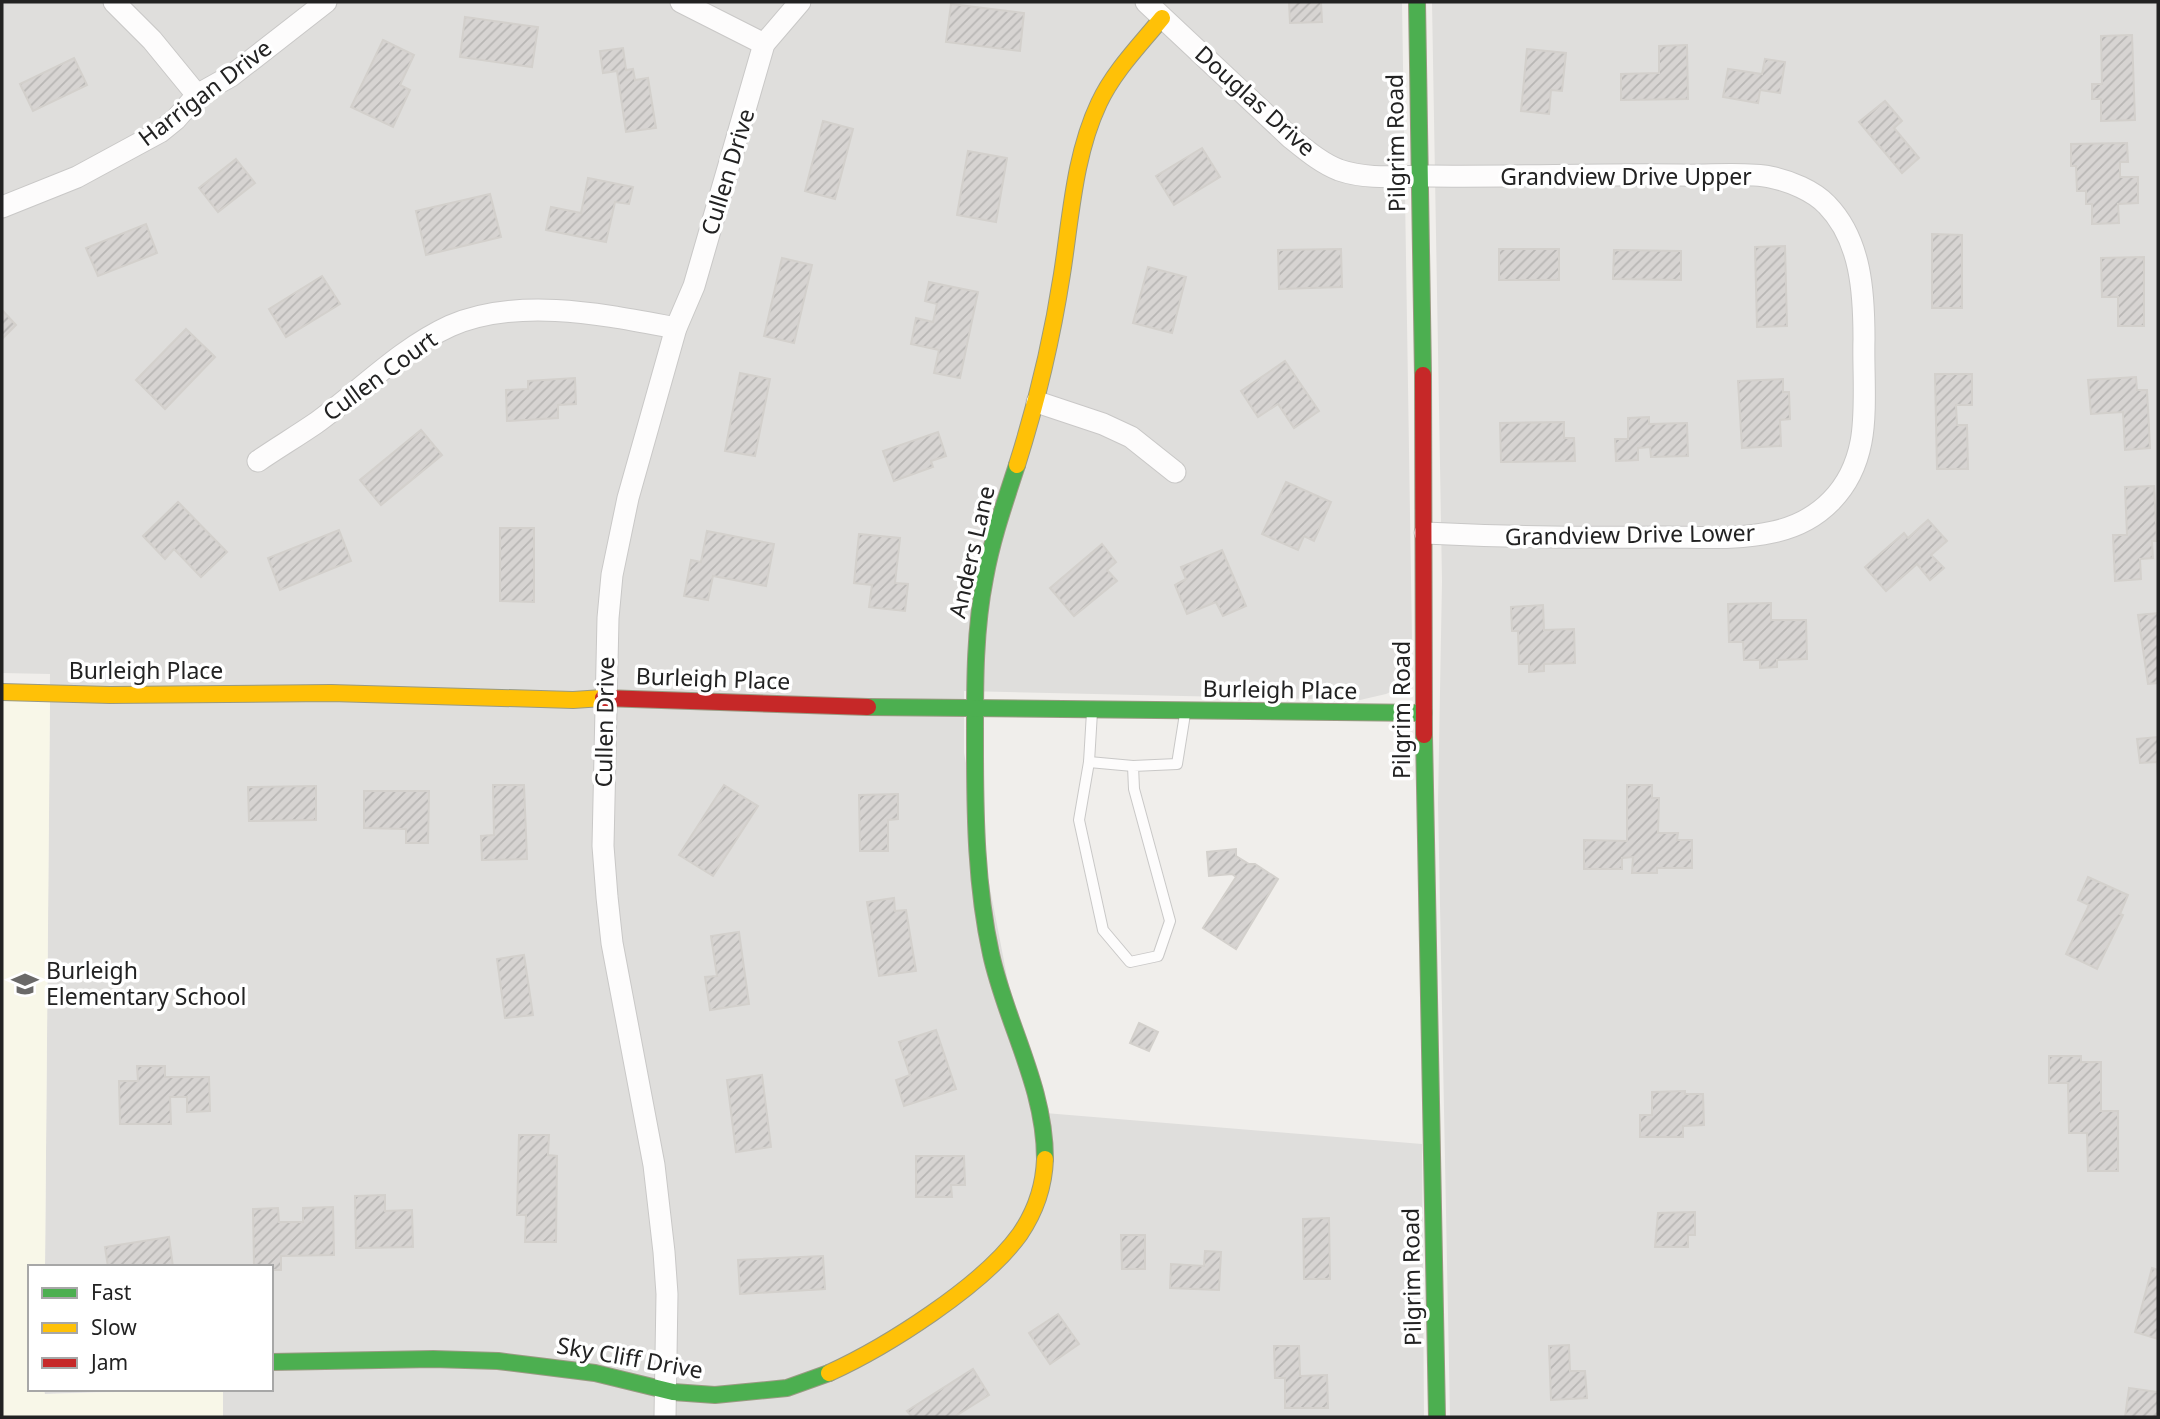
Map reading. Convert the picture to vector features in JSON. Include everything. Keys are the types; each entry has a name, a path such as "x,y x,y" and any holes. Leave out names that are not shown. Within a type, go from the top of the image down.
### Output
{"street":[{"path":"114,2 152,40 198,95"},
{"name":"Harrigan Drive","path":"2,206 77,177 160,132 198,95 231,76 326,2"},
{"path":"681,2 764,44 800,2"},
{"name":"Douglas Drive","path":"1146,2 1291,138 1317,159 1339,170 1363,175 1386,178 1419,176"},
{"name":"Pilgrim Road","path":"1417,2 1425,533 1424,713 1437,1417"},
{"name":"Anders Lane","path":"1037,1202 1045,1170 1047,1143 1034,1085 991,958 984,918 976,837 977,627 989,559 1005,498 1037,402 1057,304 1074,183 1091,125 1100,101 1115,76 1162,18"},
{"name":"Cullen Drive","path":"665,1417 667,1294 654,1165 612,943 603,846 608,618 619,535 676,328 694,286 764,44"},
{"name":"Grandview Drive Upper","path":"1419,176 1769,176 1801,187 1826,204"},
{"name":"Grandview Drive Lower","path":"1425,533 1589,538 1767,534 1791,528 1827,506 1847,483 1858,460 1863,436 1864,329 1856,256 1846,230 1826,204"},
{"name":"Cullen Court","path":"258,461 316,423 427,338 475,318 498,313 584,312 676,328"},
{"path":"1037,402 1103,424 1131,438 1175,472"},
{"name":"Burleigh Place","path":"2,692 110,695 331,693 975,708 1424,713"},
{"name":"Sky Cliff Drive","path":"273,1362 448,1357 497,1360 586,1372 636,1382 664,1391 710,1395 779,1390 830,1374 890,1339 965,1287 1015,1240 1037,1202"}],"lane":[{"path":"1093,710 1089,762 1079,820 1103,930 1130,962 1158,956 1170,920 1134,789 1133,766"},
{"path":"1089,762 1133,766 1177,764 1185,711"}],"shaded area":[{"path":"2,2 1402,2 1412,642 1412,662 1407,677 1399,688 1360,700 964,691 964,753 1033,1112 1422,1144 1424,1417 223,1417 223,1391 273,1391 273,1265 45,1265 50,674 2,673"},
{"path":"1432,2 2158,2 2158,1417 1450,1417 1438,803 1442,581"},
{"name":"Burleigh Elementary School","path":"2,700 50,701 45,1265 28,1265 28,1391 44,1391 45,1394 223,1391 223,1417 2,1417"},
{"path":"44,1391 121,1391 44,1394"}],"building":[{"path":"1289,2 1321,2 1322,22 1290,23"},
{"path":"951,4 1024,13 1020,51 946,42"},
{"path":"465,17 538,27 532,67 460,57"},
{"path":"2132,35 2135,120 2101,121 2101,99 2092,99 2092,84 2102,84 2101,36"},
{"path":"383,40 414,55 400,85 410,90 393,127 351,107"},
{"path":"1687,45 1688,99 1621,100 1621,74 1659,73 1659,46"},
{"path":"623,48 626,70 633,69 635,80 648,78 656,128 626,132 617,71 603,73 600,51"},
{"path":"1527,49 1566,53 1562,91 1551,90 1549,114 1521,111"},
{"path":"74,58 87,85 33,111 20,84"},
{"path":"1765,59 1785,62 1780,93 1760,90 1758,103 1723,97 1728,69 1762,74"},
{"path":"1885,101 1902,121 1894,128 1919,158 1902,173 1859,122"},
{"path":"823,121 853,129 835,199 805,191"},
{"path":"2127,143 2128,162 2120,162 2120,177 2138,177 2138,203 2118,204 2119,223 2092,224 2092,204 2086,204 2086,191 2077,191 2076,166 2071,166 2071,144"},
{"path":"1202,148 1220,177 1174,205 1156,176"},
{"path":"968,151 1007,158 996,222 957,215"},
{"path":"236,159 255,183 218,212 199,188"},
{"path":"588,178 633,187 629,204 615,202 606,242 546,230 551,207 581,213"},
{"path":"490,194 501,237 426,255 416,211"},
{"path":"146,224 157,253 98,276 86,248"},
{"path":"1932,234 1962,235 1962,308 1932,308"},
{"path":"1785,246 1787,326 1757,327 1755,247"},
{"path":"1341,249 1342,287 1279,289 1278,250"},
{"path":"1499,249 1559,249 1559,280 1499,280"},
{"path":"1614,250 1681,251 1681,280 1613,279"},
{"path":"2144,257 2144,326 2118,326 2118,297 2102,297 2101,258"},
{"path":"782,258 812,265 794,343 764,336"},
{"path":"1148,267 1186,277 1172,333 1133,323"},
{"path":"322,276 340,304 286,337 269,309"},
{"path":"929,282 978,292 960,378 934,373 939,350 911,344 916,318 933,322 937,304 925,301"},
{"path":"2,310 16,325 2,339"},
{"path":"186,329 215,357 165,409 136,380"},
{"path":"1285,361 1319,411 1294,428 1278,404 1258,417 1241,391"},
{"path":"740,373 770,379 755,456 725,451"},
{"path":"1935,374 1972,374 1972,405 1956,405 1957,425 1967,425 1968,469 1937,469"},
{"path":"2136,377 2137,390 2147,390 2150,448 2125,450 2123,412 2091,414 2088,380"},
{"path":"575,378 576,404 558,405 558,418 507,421 506,390 528,389 528,381"},
{"path":"1783,379 1783,392 1789,392 1790,419 1780,420 1781,446 1742,448 1738,381"},
{"path":"1649,417 1649,424 1687,423 1688,456 1651,457 1650,447 1638,448 1638,460 1616,461 1615,439 1628,439 1628,418"},
{"path":"1564,422 1564,438 1574,438 1575,461 1501,462 1500,423"},
{"path":"421,430 442,455 381,505 360,480"},
{"path":"938,432 946,456 931,461 933,467 894,481 883,451"},
{"path":"1286,482 1331,502 1314,541 1304,536 1298,550 1262,534"},
{"path":"2154,486 2157,541 2152,541 2153,558 2140,559 2141,579 2115,581 2113,535 2127,535 2125,487"},
{"path":"178,502 227,552 201,577 174,549 165,559 143,536"},
{"path":"1928,520 1947,541 1931,555 1944,568 1930,580 1917,564 1886,591 1865,567 1904,533 1908,538"},
{"path":"500,528 534,528 534,602 500,601"},
{"path":"339,530 351,561 280,590 268,558"},
{"path":"707,531 774,544 766,586 713,576 708,600 684,596 691,560 701,562"},
{"path":"859,534 900,538 895,583 908,584 905,611 869,607 872,585 854,583"},
{"path":"1102,544 1116,562 1107,570 1117,581 1074,616 1050,588"},
{"path":"1222,550 1246,606 1223,616 1216,602 1187,614 1175,585 1186,579 1181,567"},
{"path":"1771,603 1771,620 1806,620 1807,659 1777,660 1777,667 1760,668 1760,660 1744,660 1743,642 1729,642 1728,604"},
{"path":"1543,605 1544,630 1574,629 1575,663 1544,664 1544,671 1529,672 1529,664 1519,664 1518,631 1512,631 1511,607"},
{"path":"2158,613 2158,683 2148,684 2138,615"},
{"path":"2158,737 2158,778 2157,762 2140,763 2137,739"},
{"path":"493,785 524,785 527,859 482,860 481,836 494,835"},
{"path":"724,785 758,806 713,876 679,855"},
{"path":"1627,785 1652,785 1652,798 1659,798 1658,833 1678,833 1677,840 1692,840 1692,868 1657,868 1657,873 1632,873 1633,857 1622,858 1622,869 1584,869 1584,840 1627,841"},
{"path":"316,786 316,820 249,821 248,787"},
{"path":"364,791 429,791 428,843 406,843 406,829 364,828"},
{"path":"898,794 898,819 888,820 888,851 860,851 859,795"},
{"path":"1236,849 1236,856 1249,864 1255,864 1278,879 1236,949 1203,928 1236,877 1232,874 1209,876 1207,852"},
{"path":"2088,877 2128,895 2120,914 2123,915 2097,969 2066,954 2089,905 2078,900"},
{"path":"894,898 895,911 906,910 916,971 879,976 867,902"},
{"path":"739,932 749,1004 710,1010 705,977 717,976 711,936"},
{"path":"524,955 533,1015 505,1018 497,959"},
{"path":"1139,1023 1158,1032 1149,1051 1130,1043"},
{"path":"936,1030 956,1089 904,1106 896,1080 910,1075 899,1042"},
{"path":"2049,1056 2081,1056 2081,1062 2101,1062 2101,1111 2118,1111 2118,1171 2088,1171 2087,1133 2069,1133 2068,1083 2049,1083"},
{"path":"137,1066 165,1066 165,1077 209,1077 210,1111 187,1112 187,1097 170,1097 171,1124 120,1124 119,1081 138,1081"},
{"path":"762,1075 771,1147 736,1152 727,1080"},
{"path":"1685,1091 1685,1094 1703,1094 1704,1125 1683,1126 1683,1137 1640,1137 1640,1115 1652,1115 1652,1092"},
{"path":"519,1135 549,1135 548,1155 557,1156 556,1242 525,1242 526,1215 517,1215"},
{"path":"916,1156 964,1156 965,1185 951,1185 952,1197 916,1197"},
{"path":"385,1195 385,1211 412,1210 413,1247 356,1248 355,1196"},
{"path":"333,1207 334,1255 281,1256 281,1270 273,1270 273,1265 254,1265 253,1209 278,1208 279,1222 303,1222 303,1208"},
{"path":"1695,1212 1695,1235 1688,1235 1688,1247 1655,1247 1658,1213"},
{"path":"1329,1218 1330,1279 1304,1279 1303,1219"},
{"path":"1121,1235 1145,1235 1145,1269 1122,1269"},
{"path":"169,1237 173,1265 108,1265 105,1247"},
{"path":"1205,1251 1221,1252 1219,1290 1170,1288 1171,1264 1204,1266"},
{"path":"823,1256 825,1289 740,1294 738,1260"},
{"path":"2152,1268 2158,1270 2158,1339 2135,1332"},
{"path":"1058,1314 1079,1344 1050,1364 1029,1333"},
{"path":"1569,1345 1570,1371 1585,1371 1587,1398 1551,1400 1549,1346"},
{"path":"1274,1346 1299,1346 1300,1376 1327,1375 1328,1408 1285,1408 1285,1378 1275,1378"},
{"path":"973,1369 989,1395 954,1417 912,1417 907,1411"},
{"path":"2129,1388 2158,1392 2158,1417 2125,1417"}],"traffic: fast":[{"path":"1417,2 1423,375"},
{"path":"1017,465 991,549 979,620 975,683 976,825 982,903 991,954 1039,1106 1045,1159"},
{"path":"868,707 1424,713"},
{"path":"1424,735 1437,1417"},
{"path":"273,1362 433,1359 498,1361 595,1373 673,1392 715,1395 787,1388 829,1373"}],"traffic: slow":[{"path":"1017,465 1049,346 1074,187 1084,144 1099,103 1112,80 1162,18"},
{"path":"2,692 110,695 331,693 573,700 603,698"},
{"path":"829,1373 878,1348 932,1313 983,1274 1004,1254 1020,1234 1034,1208 1041,1189 1045,1159"}],"traffic: jam":[{"path":"1423,375 1424,735"},
{"path":"603,698 868,707"}],"place":[{"name":"Burleigh Elementary School","path":"25,984"}]}
